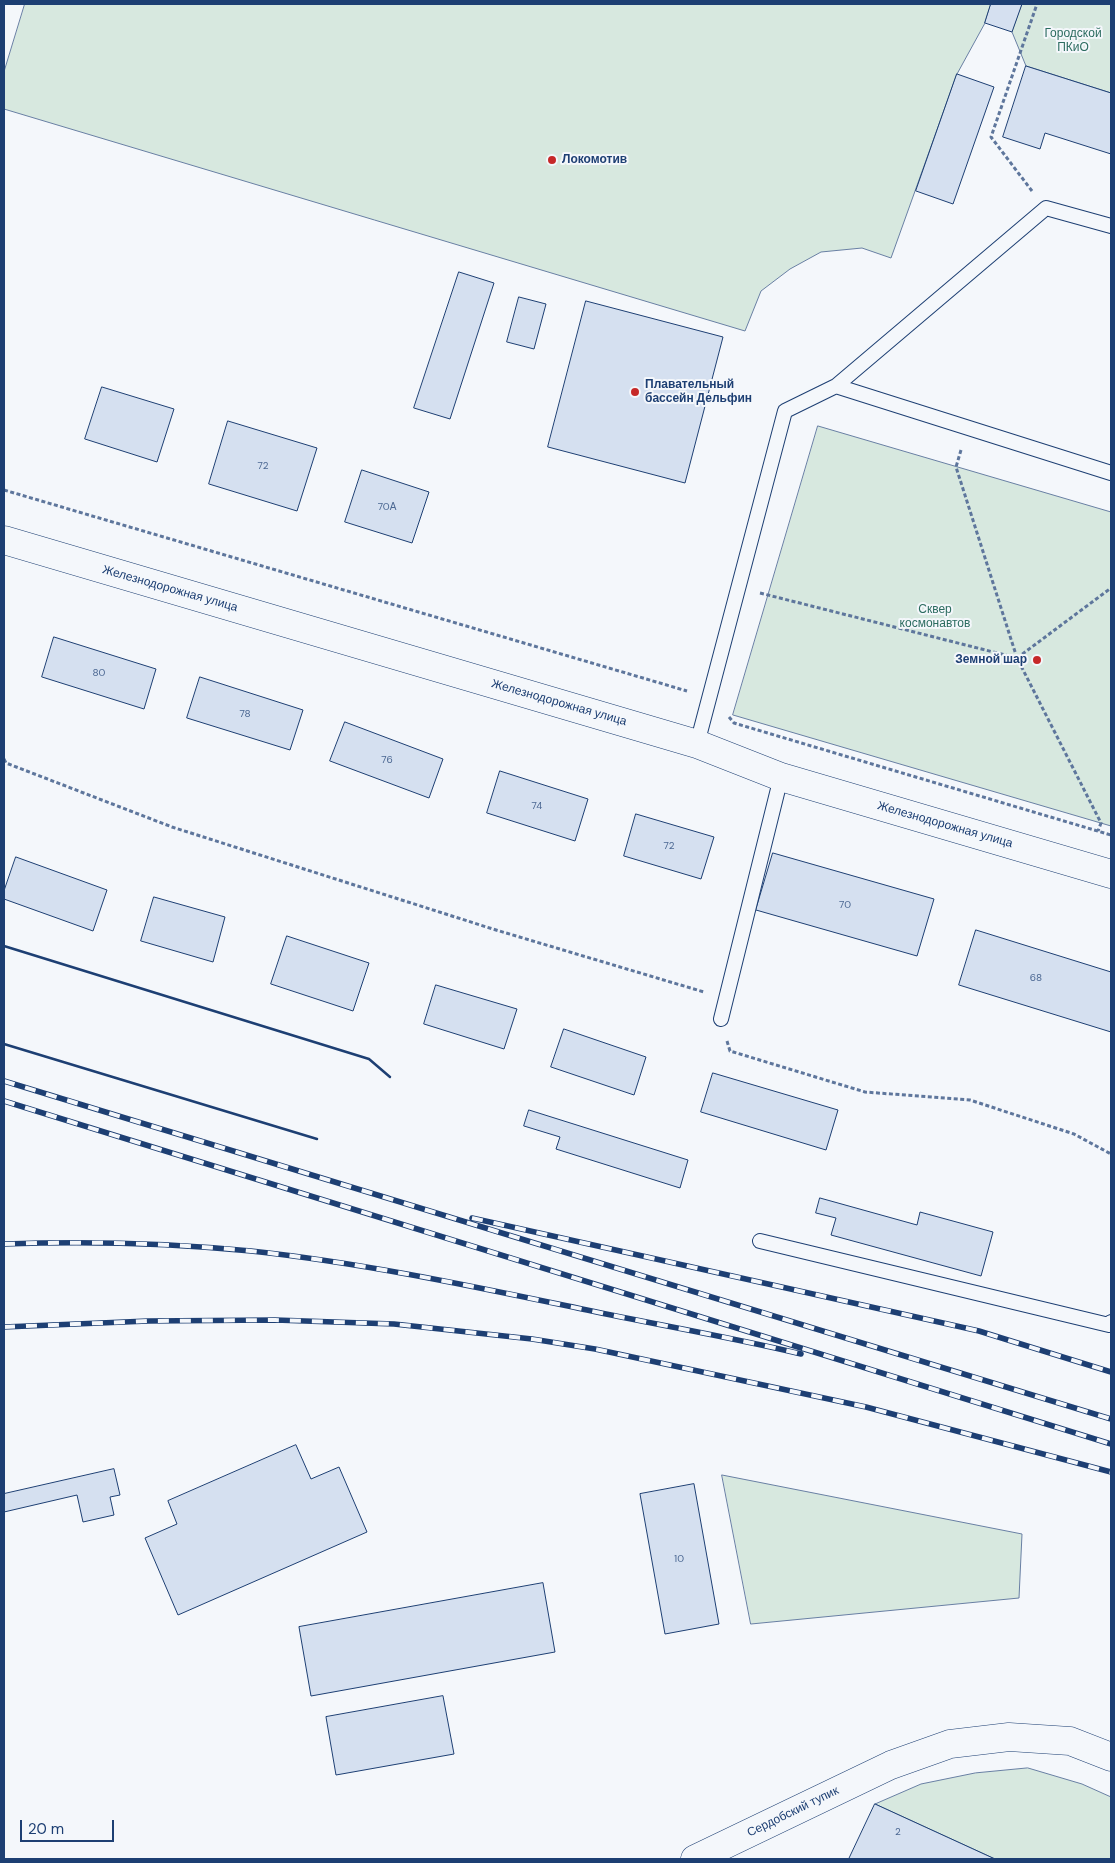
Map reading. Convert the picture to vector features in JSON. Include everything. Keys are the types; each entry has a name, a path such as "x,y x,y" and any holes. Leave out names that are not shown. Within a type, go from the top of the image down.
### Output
{"street":[{"name":"Железнодорожная улица","path":"4,540 697,744 781,777 1111,874"},
{"name":"Сердобский тупик","path":"696,1859 891,1765 950,1744 1009,1736 1070,1741 1111,1757"}],"lane":[{"path":"697,744 785,411 836,386 1046,208 1111,226"},
{"path":"836,386 1111,473"},
{"path":"721,1019 781,777"},
{"path":"760,1241 1109,1326 1111,1322"}],"path":[{"path":"1037,4 990,137 1046,208"},
{"path":"967,428 956,466 1017,658 1101,823 1098,831"},
{"path":"4,490 709,697 734,723 1111,835"},
{"path":"737,588 1017,658"},
{"path":"1017,658 1111,588"},
{"path":"4,758 6,763 172,827 496,930 714,995 730,1051 865,1092 970,1100 1074,1134 1111,1154"}],"green space":[{"name":"Локомотив","path":"25,4 991,4 985,23 957,74 891,258 862,248 821,252 790,269 761,291 745,331 4,109 4,72"},
{"name":"Городской ПКиО","path":"1022,4 1111,4 1111,93 1026,66 1012,32"},
{"name":"Сквер космонавтов","path":"818,426 1111,512 1111,826 733,715"},
{"path":"722,1475 1022,1534 1019,1598 751,1624"},
{"path":"1028,1768 1082,1784 1111,1797 1111,1859 995,1859 875,1804 921,1784 975,1773"}],"building":[{"path":"991,4 1022,4 1012,32 985,23"},
{"path":"1026,66 1111,93 1111,154 1045,133 1040,149 1003,137"},
{"path":"957,74 994,87 953,204 916,191"},
{"path":"459,272 494,283 450,419 414,408"},
{"path":"519,297 546,304 534,349 507,342"},
{"name":"Плавательный бассейн Дельфин","path":"586,301 723,337 685,483 548,447"},
{"path":"102,387 174,409 157,462 85,439"},
{"path":"228,421 317,448 297,511 209,484"},
{"path":"362,470 429,492 412,543 345,522"},
{"path":"54,637 156,669 144,709 42,677"},
{"path":"200,677 303,710 290,750 187,718"},
{"path":"345,722 443,759 429,798 330,761"},
{"path":"500,771 588,799 575,841 487,813"},
{"path":"636,814 714,837 701,879 624,856"},
{"path":"773,853 934,899 917,956 756,910"},
{"path":"16,857 107,890 93,931 4,899 4,891"},
{"path":"154,897 225,917 213,962 141,941"},
{"path":"976,930 1111,972 1111,1032 959,985"},
{"path":"287,936 369,963 353,1011 271,984"},
{"path":"436,985 517,1009 504,1049 424,1024"},
{"path":"564,1029 646,1057 634,1095 551,1067"},
{"path":"713,1073 838,1110 826,1150 701,1112"},
{"path":"529,1110 688,1160 680,1188 556,1149 560,1137 524,1126"},
{"path":"820,1198 917,1225 920,1212 993,1232 981,1276 831,1235 836,1218 816,1213"},
{"path":"296,1445 311,1479 339,1467 367,1532 178,1615 145,1538 177,1524 168,1501"},
{"path":"114,1469 120,1495 110,1497 114,1515 83,1522 77,1495 4,1512 4,1494"},
{"path":"694,1484 719,1624 665,1634 640,1494"},
{"path":"543,1583 555,1652 311,1696 299,1627"},
{"path":"443,1696 454,1754 336,1775 326,1717"},
{"path":"875,1804 995,1859 849,1859"}],"railway":[{"path":"4,1081 1111,1419"},
{"path":"4,1101 1111,1444"},
{"path":"472,1218 979,1331 1111,1372"},
{"path":"4,1244 158,1244 220,1248 293,1256 462,1284 801,1354"},
{"path":"4,1327 148,1321 275,1320 394,1324 532,1339 595,1349 866,1407 1111,1472"}],"wall":[{"path":"4,946 369,1059 390,1077"},
{"path":"4,1044 317,1139"}],"place":[{"name":"Локомотив","path":"552,160"},
{"name":"Плавательный бассейн Дельфин","path":"635,392"},
{"name":"Земной шар","path":"1037,660"}]}
